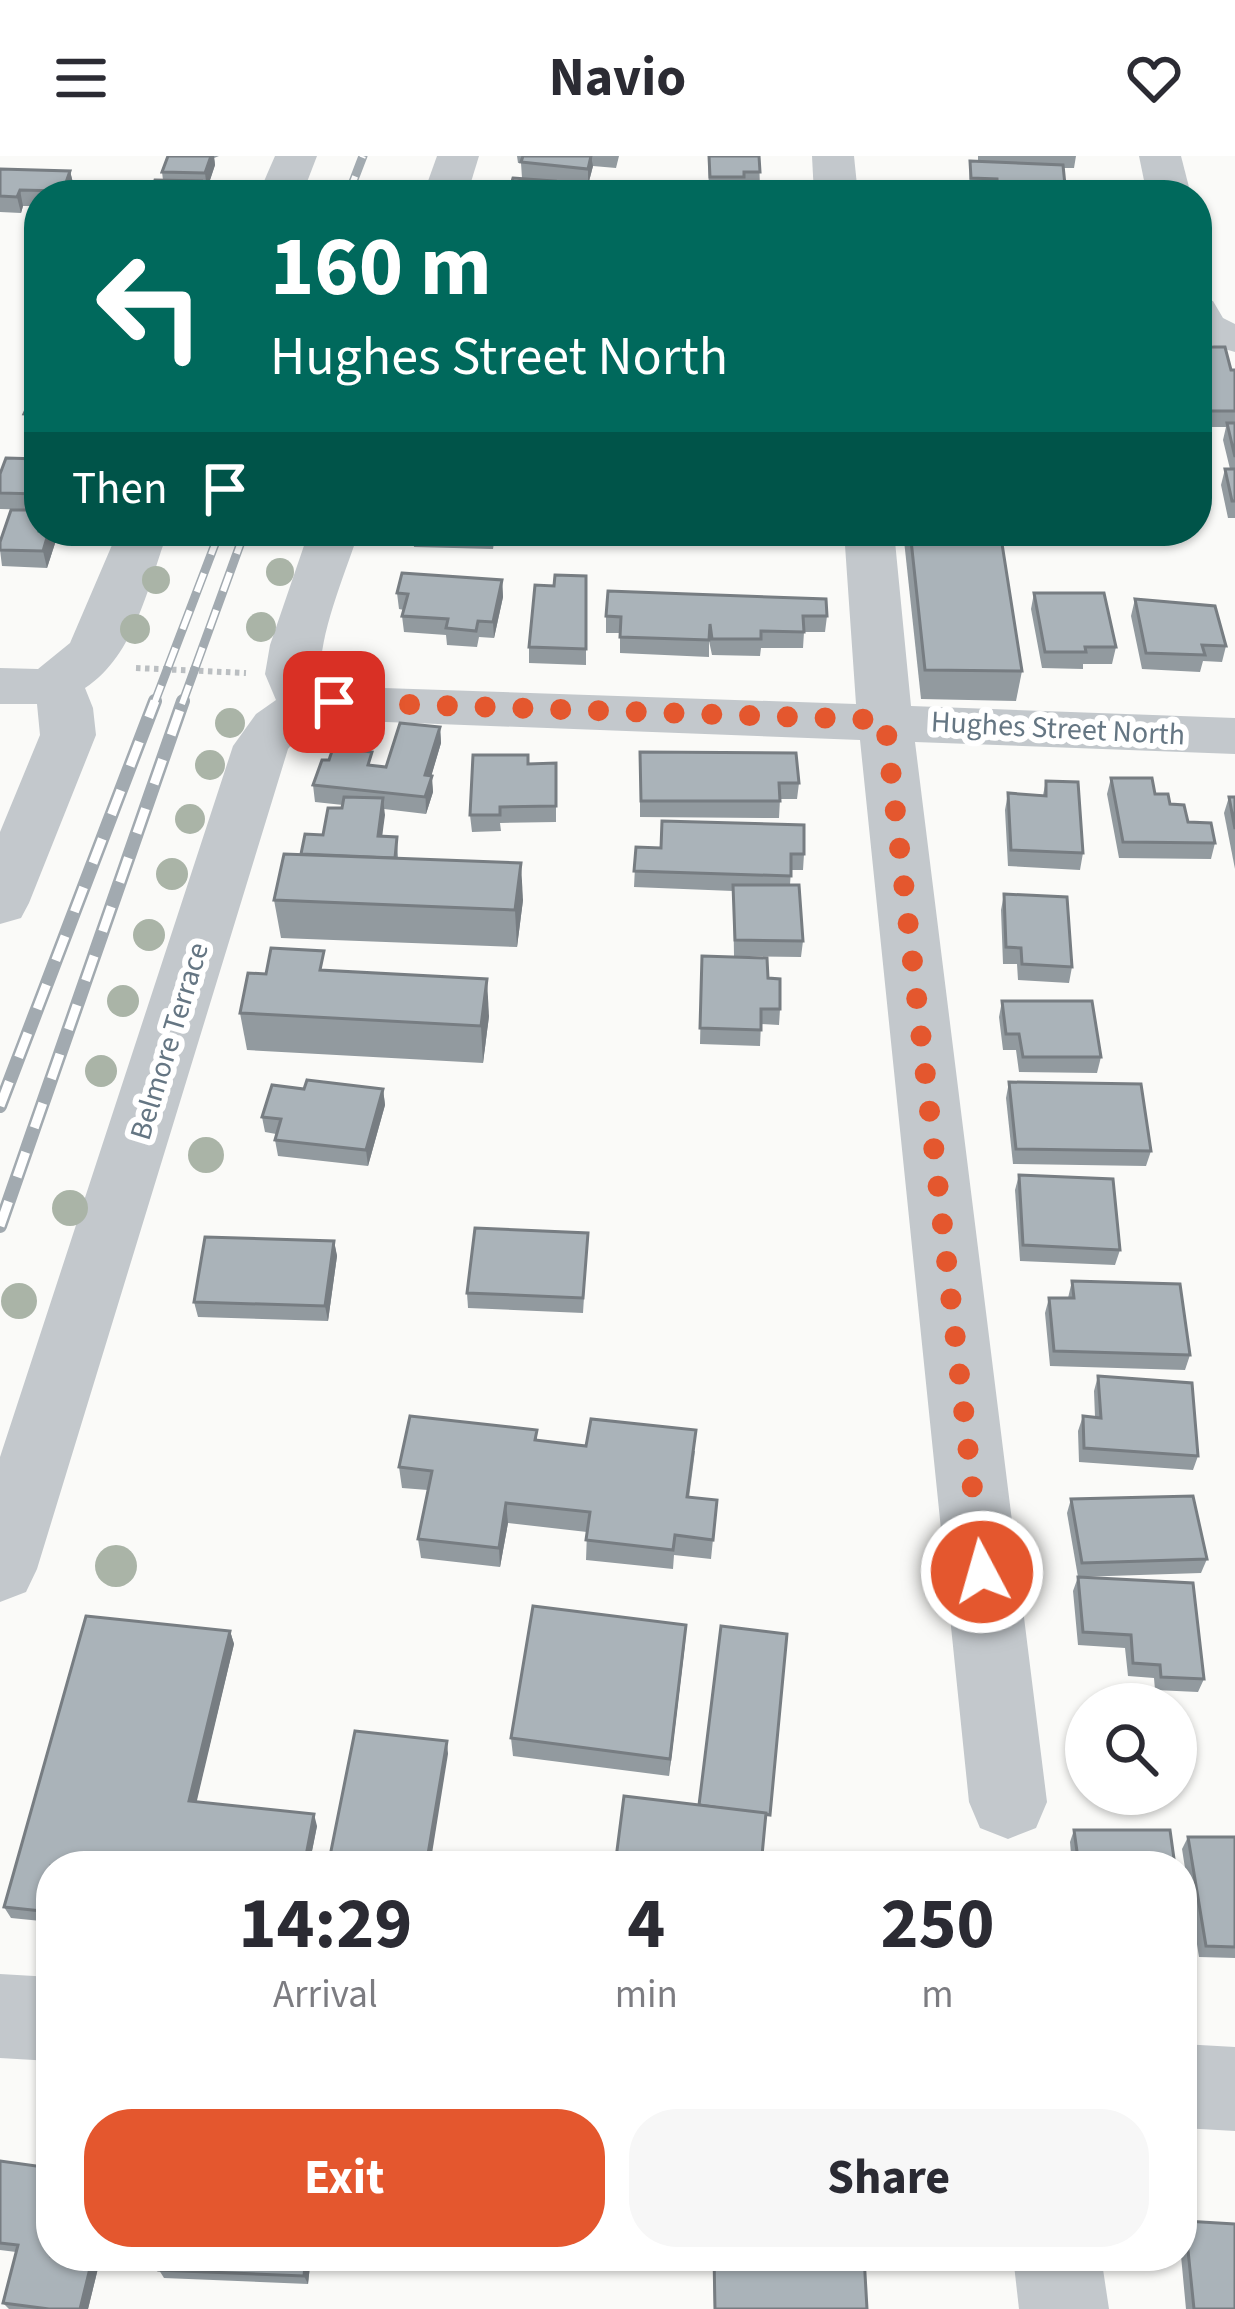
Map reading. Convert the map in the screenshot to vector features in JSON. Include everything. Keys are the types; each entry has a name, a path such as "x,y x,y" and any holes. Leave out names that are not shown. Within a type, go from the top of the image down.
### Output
{"street":[{"path":"0,686 55,682 90,656 137,546"},
{"path":"305,705 292,674 329,546"},
{"path":"870,546 885,720 1008,1802"},
{"path":"0,903 68,735 66,708 55,682"},
{"name":"Hughes Street North","path":"305,705 334,702 885,720 1235,736"},
{"name":"Belmore Terrace","path":"0,1569 261,746 278,721 305,705"},
{"path":"0,2016 36,2018"},
{"path":"1197,2087 1235,2089"},
{"path":"1059,2271 1064,2309"}],"path":[{"path":"127,668 253,673"}],"building":[{"path":"168,156 211,156 205,173 162,172"},
{"path":"523,156 591,156 588,169 521,162"},
{"path":"709,156 759,156 760,172 710,177"},
{"path":"970,161 1063,165 1064,180 997,180 971,178"},
{"path":"0,169 70,171 67,180 24,180 24,190 17,197 0,196"},
{"path":"1212,347 1225,347 1231,370 1235,370 1235,411 1212,411"},
{"path":"1227,423 1235,423 1235,457"},
{"path":"6,458 24,459 24,494 0,493"},
{"path":"1225,469 1235,469 1235,501 1232,501"},
{"path":"11,510 24,510 24,546 44,546 43,551 0,550"},
{"path":"912,546 1002,546 1022,671 925,670"},
{"path":"402,573 502,580 493,622 478,621 476,631 446,628 448,619 402,616 408,594 397,593"},
{"path":"555,575 586,576 586,649 529,647 535,585 554,586"},
{"path":"608,591 826,599 827,616 803,616 804,632 761,631 761,639 712,639 710,624 709,640 620,637 621,617 606,616"},
{"path":"1034,593 1104,593 1116,647 1045,652"},
{"path":"1135,599 1215,606 1226,646 1202,645 1205,655 1146,653"},
{"path":"400,723 440,727 425,775 432,776 425,797 313,785 322,760 329,760 333,748 372,752 368,765 386,767"},
{"path":"640,752 796,753 799,783 779,783 780,801 641,801"},
{"path":"473,755 528,755 528,764 556,763 556,806 500,807 500,815 470,815"},
{"path":"1111,778 1152,778 1155,794 1168,794 1170,804 1184,805 1188,822 1211,823 1215,843 1123,842"},
{"path":"1046,781 1078,782 1083,853 1011,850 1008,793 1046,796"},
{"path":"344,797 383,798 378,836 397,837 395,858 301,854 305,834 323,835 328,808 342,808"},
{"path":"1229,797 1235,797 1235,829"},
{"path":"662,821 804,825 804,854 791,854 791,876 634,871 636,847 661,848"},
{"path":"284,854 521,863 515,910 274,900"},
{"path":"733,885 799,885 803,941 735,940"},
{"path":"1004,894 1067,897 1072,967 1022,964 1021,948 1006,947"},
{"path":"271,948 324,951 320,970 487,979 481,1026 240,1013 248,973 266,974"},
{"path":"702,956 767,958 768,978 780,979 780,1009 761,1009 761,1030 700,1028"},
{"path":"1002,1001 1092,1001 1101,1057 1023,1057 1019,1034 1006,1034"},
{"path":"307,1080 383,1089 366,1150 275,1140 281,1119 262,1117 272,1085 304,1089"},
{"path":"1009,1082 1141,1084 1151,1151 1016,1149"},
{"path":"1019,1175 1113,1179 1120,1250 1023,1245"},
{"path":"475,1228 588,1233 583,1298 467,1293"},
{"path":"205,1237 334,1241 325,1306 194,1302"},
{"path":"1072,1281 1180,1284 1190,1355 1054,1351 1049,1298 1074,1298"},
{"path":"1098,1376 1192,1383 1198,1456 1084,1448 1083,1416 1101,1418"},
{"path":"410,1416 537,1430 535,1440 586,1446 591,1419 696,1430 687,1497 717,1500 713,1540 675,1535 673,1550 586,1540 590,1512 506,1503 499,1548 418,1539 432,1471 399,1467"},
{"path":"1193,1496 1207,1559 1082,1563 1071,1499"},
{"path":"1078,1577 1193,1583 1204,1679 1161,1677 1160,1665 1133,1663 1131,1635 1083,1632"},
{"path":"533,1606 686,1625 670,1759 511,1738"},
{"path":"86,1616 230,1631 189,1801 314,1814 307,1851 36,1851 36,1910 4,1907"},
{"path":"721,1626 787,1634 770,1815 699,1805"},
{"path":"355,1731 447,1741 429,1851 331,1851"},
{"path":"624,1796 766,1813 762,1851 617,1851"},
{"path":"1074,1830 1170,1830 1173,1851 1077,1851"},
{"path":"1188,1837 1235,1837 1235,1947 1206,1946 1197,1892 1197,1851 1190,1851"},
{"path":"0,2161 36,2166 36,2271 89,2271 80,2309 3,2303 18,2245 0,2243"},
{"path":"1197,2222 1235,2224 1235,2309 1194,2309 1190,2271 1197,2271"},
{"path":"183,2271 304,2271 304,2276"},
{"path":"714,2271 865,2271 867,2309 715,2309"}],"railway":[{"path":"354,180 363,156"},
{"path":"154,704 214,546"},
{"path":"182,704 240,546"},
{"path":"0,1106 155,701"},
{"path":"0,1226 183,701"}],"route":[{"path":"334,702 885,720 982,1572"}]}
